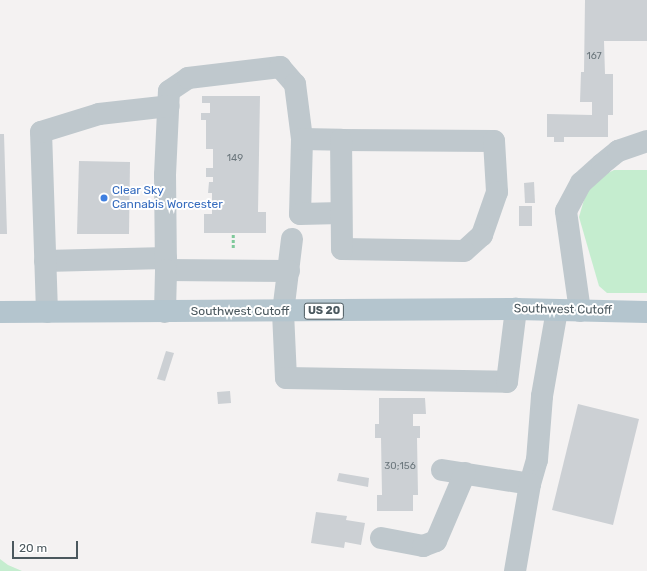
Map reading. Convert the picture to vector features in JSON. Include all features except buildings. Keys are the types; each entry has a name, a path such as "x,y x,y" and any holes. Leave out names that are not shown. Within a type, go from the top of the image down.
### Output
{"main road":[{"name":"Southwest Cutoff","path":"0,312 283,312 516,309 647,312"}],"lane":[{"path":"165,312 165,175 169,91 188,78 280,67 295,84 302,139 300,214 341,213"},
{"path":"47,312 41,132 99,114 169,106"},
{"path":"302,139 494,141 497,192 482,235 464,251 342,249 341,140"},
{"path":"580,311 566,211 581,183 602,164 618,151 647,141"},
{"path":"292,239 283,312 286,378 507,382 516,309"},
{"path":"45,261 166,264 289,272"},
{"path":"515,571 530,484 537,460 542,396 557,310"},
{"path":"442,470 465,472 530,484"},
{"path":"382,538 423,546 436,541 465,472"}],"green space":[{"path":"614,170 647,170 647,293 607,293 599,286 579,217 586,193 596,179"},
{"path":"0,559 8,565 22,571 0,571"}],"place":[{"name":"Clear Sky Cannabis Worcester","path":"104,198"}]}
